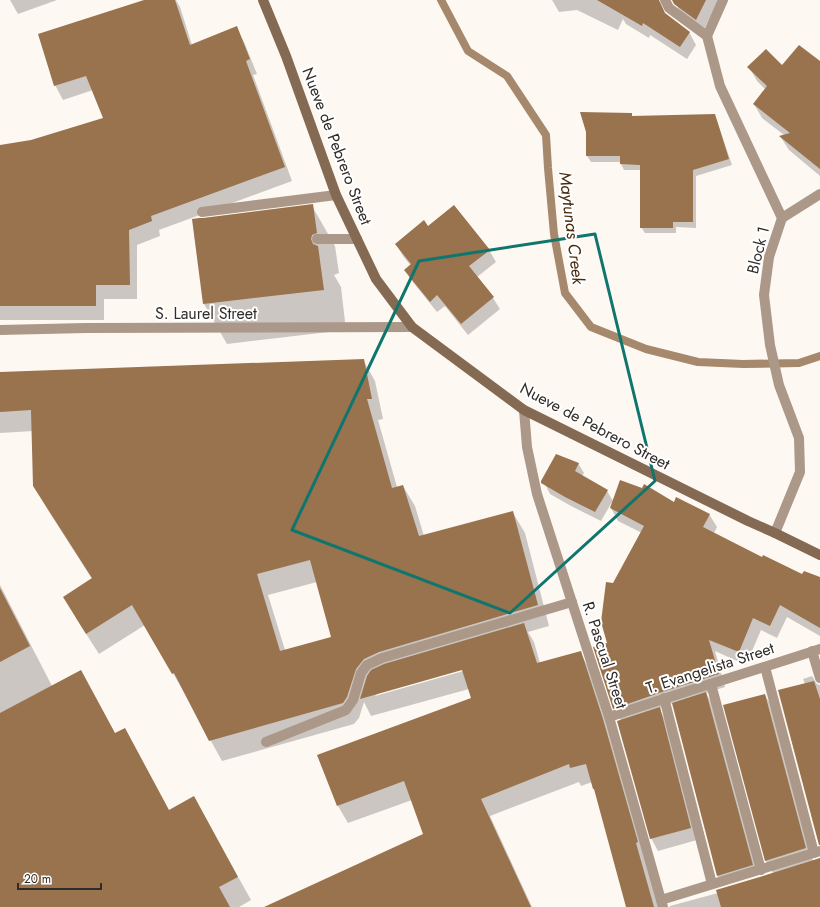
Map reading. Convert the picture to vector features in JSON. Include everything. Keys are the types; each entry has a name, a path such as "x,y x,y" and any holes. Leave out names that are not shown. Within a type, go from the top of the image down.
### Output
{"main road":[{"name":"Nueve de Pebrero Street","path":"263,0 286,56 336,195 376,279 412,327 524,410 820,555"}],"street":[{"path":"665,0 669,8 707,36 723,0"},
{"name":"Block 1","path":"707,36 720,86 782,218 769,257 764,296 770,345 779,385 799,438 800,472 775,533"},
{"path":"782,218 820,194"},
{"path":"202,212 336,195"},
{"path":"317,239 357,239"},
{"name":"S. Laurel Street","path":"0,330 86,328 412,327"},
{"name":"R. Pascual Street","path":"524,410 527,447 537,494 609,717 662,903"},
{"path":"266,742 346,710 353,700 361,673 368,665 382,658 572,602"},
{"path":"816,650 820,678"},
{"name":"T. Evangelista Street","path":"609,717 816,650"},
{"path":"662,903 712,884 817,852 765,666"},
{"path":"711,684 761,870"},
{"path":"664,698 712,884"}],"highlighted area":[{"path":"595,234 655,481 510,613 292,530 419,261"}],"building":[{"path":"144,0 175,0 190,45 237,26 250,59 246,61 285,167 151,216 152,221 129,230 130,285 96,285 96,306 0,306 0,145 31,140 103,118 86,76 54,86 38,34"},
{"path":"597,0 659,0 665,13 690,32 680,47 643,23 642,26"},
{"path":"672,0 706,0 696,20 674,4"},
{"path":"799,45 820,61 820,169 779,136 790,133 753,104 767,86 747,67 766,49 782,65"},
{"path":"580,112 632,113 632,116 715,114 729,159 693,170 693,222 673,222 673,228 640,228 640,165 620,164 620,156 586,156 586,132"},
{"path":"313,204 317,233 312,235 311,239 313,244 318,246 324,290 203,304 192,219"},
{"path":"454,205 490,250 469,266 494,297 461,324 437,295 430,302 404,270 411,264 395,244 424,220 428,226"},
{"path":"364,359 372,399 367,399 392,488 403,485 419,536 513,511 538,605 379,652 364,659 356,669 347,697 343,703 209,741 174,673 172,674 132,605 86,634 63,597 92,578 33,486 31,410 0,412 0,372","holes":["310,560 331,637 280,651 257,574"]},
{"path":"556,454 579,463 575,471 608,490 595,512 541,483"},
{"path":"620,480 642,488 644,484 674,502 676,497 710,514 703,527 762,557 763,555 802,574 804,571 820,577 820,628 780,605 770,626 753,618 739,652 709,640 719,674 613,709 593,647 607,643 601,622 606,582 613,583 644,526 610,508"},
{"path":"0,588 30,646 0,662"},
{"path":"524,623 537,663 581,651 603,719 638,842 636,843 654,907 626,907 586,764 570,768 569,764 481,799 531,907 264,907 423,834 404,781 337,806 317,755 471,698 462,670 360,699 367,676 371,670 384,664"},
{"path":"81,670 115,733 125,728 169,810 194,796 238,877 219,887 230,907 0,907 0,713"},
{"path":"814,681 820,699 820,845 778,690"},
{"path":"706,692 753,865 717,876 672,703"},
{"path":"765,694 806,848 765,861 723,705"},
{"path":"660,707 691,828 650,839 617,721"},
{"path":"820,858 820,907 721,907 716,890"}],"waterway":[{"name":"Maytunas Creek","path":"441,0 468,51 507,76 546,135 554,234 565,293 591,327 646,349 698,362 743,364 799,363 820,356"}]}
